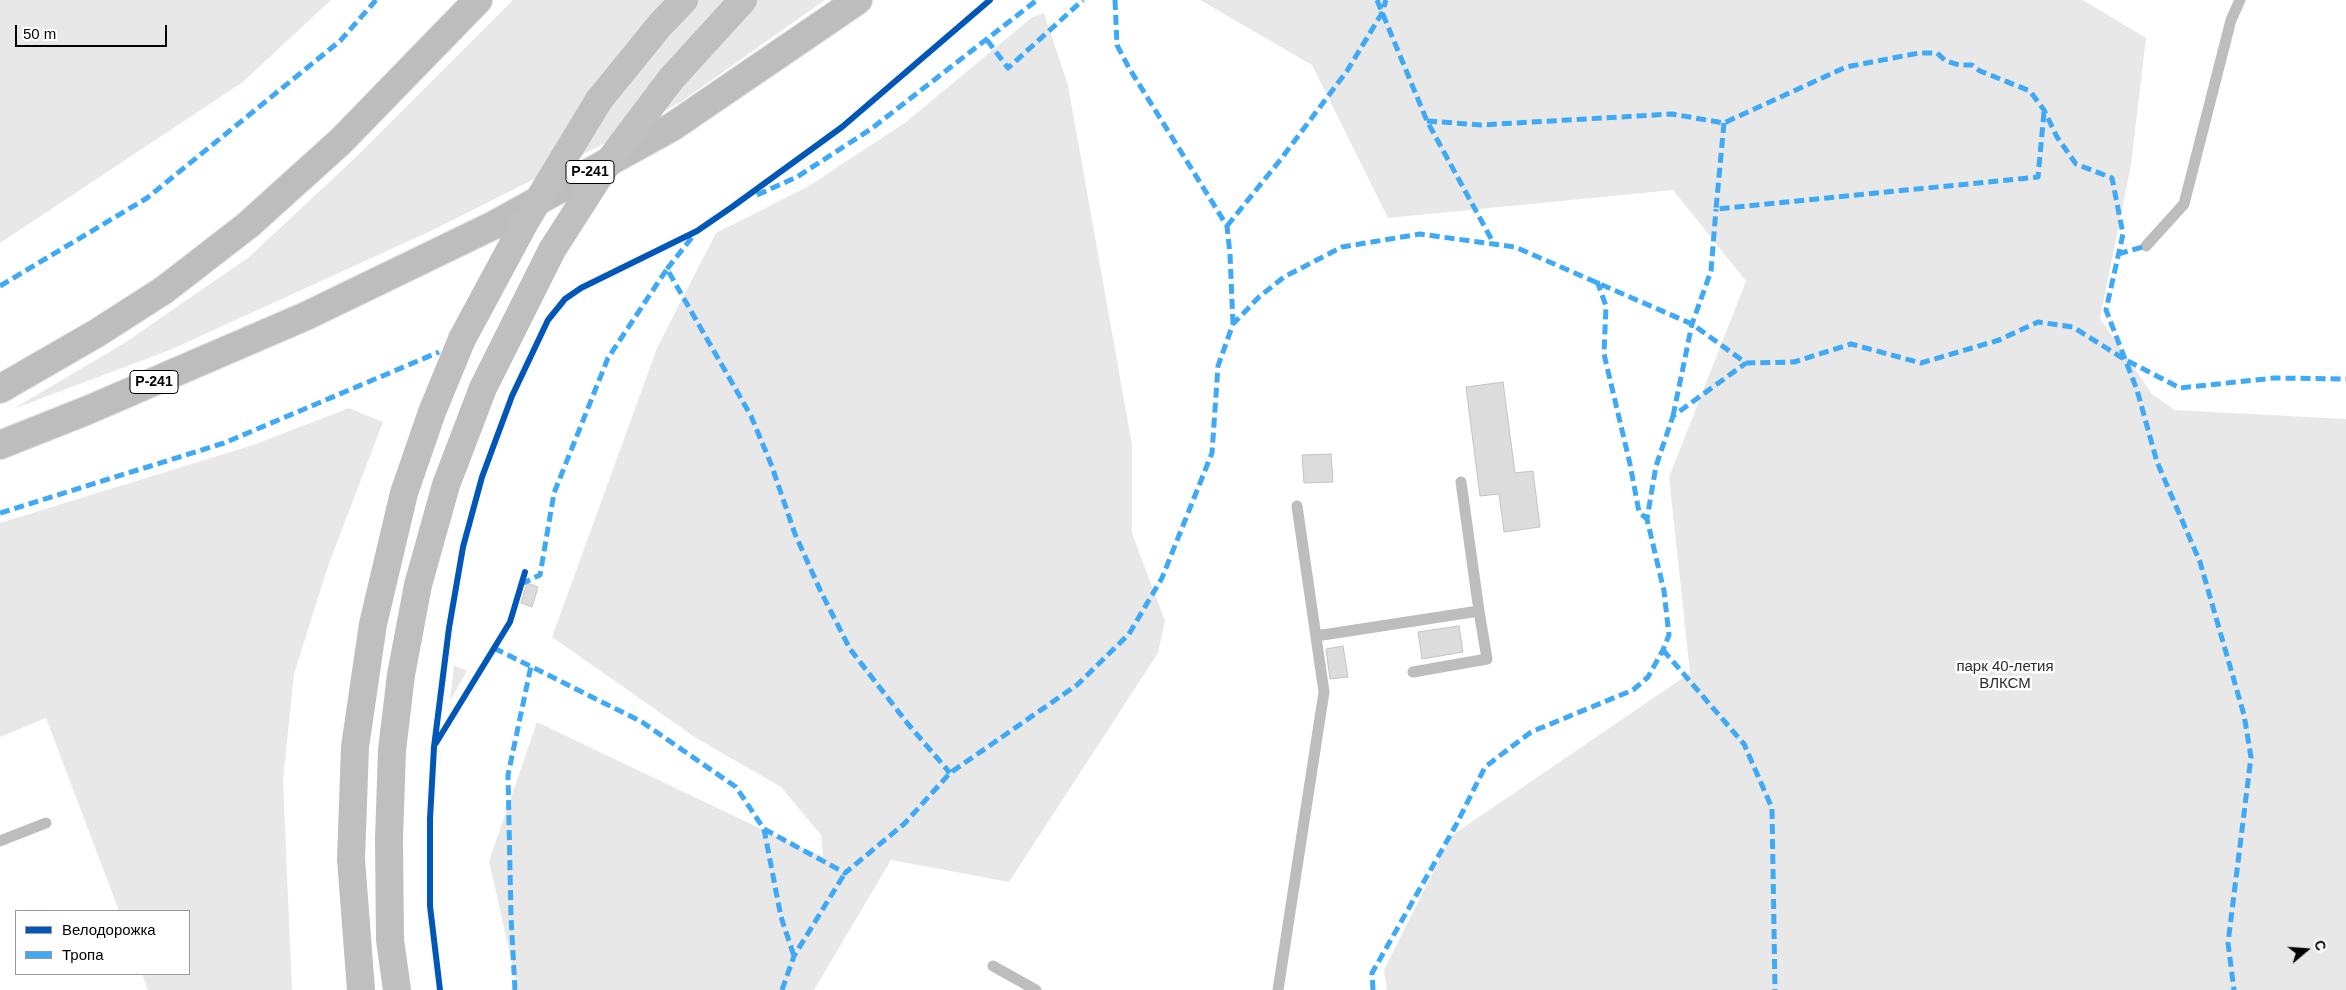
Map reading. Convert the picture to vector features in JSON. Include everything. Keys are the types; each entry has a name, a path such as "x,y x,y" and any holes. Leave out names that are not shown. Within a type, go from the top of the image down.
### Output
{"highway":[{"path":"0,389 97,333 164,290 248,225 342,141 478,0"},
{"name":"Р-241","path":"0,445 88,410 306,316 494,225 672,127 858,0"}],"main road":[{"path":"361,990 351,859 355,747 373,624 404,493 432,412 462,339 525,222 599,100 660,25 684,0"},
{"path":"397,990 390,940 389,839 392,750 401,675 418,585 446,485 483,388 552,250 607,164 671,78 742,0"}],"lane":[{"path":"2146,246 2184,204 2231,20 2240,0"},
{"path":"1413,672 1487,659 1460,482"},
{"path":"1278,990 1324,692 1297,506"},
{"path":"1316,636 1479,611"},
{"path":"0,841 46,822"},
{"path":"993,966 1036,990"}],"green space":[{"path":"0,0 331,0 243,82 0,243"},
{"path":"513,0 825,0 682,101 639,126 435,229 170,350 13,409 126,342 249,257 355,158"},
{"name":"парк 40-летия ВЛКСМ","path":"1200,0 2083,0 2146,38 2131,165 2100,318 2152,394 2175,410 2346,419 2346,990 1387,990 1384,970 1451,836 1690,673 1669,477 1746,281 1673,190 1388,218 1312,65"},
{"path":"1044,13 1068,85 1132,445 1132,533 1165,621 1158,653 1009,882 891,860 814,990 518,990 489,861 537,722 797,846 823,856 821,835 781,787 696,738 552,637 657,348 716,233 809,186 906,122 1031,18"},
{"path":"349,408 383,422 328,566 294,674 283,780 292,990 148,990 142,975 190,975 190,910 119,910 46,718 0,737 0,523 253,445"},
{"path":"454,665 467,671 450,701"}],"building":[{"path":"1503,382 1515,473 1533,471 1540,527 1504,532 1499,494 1480,496 1466,387"},
{"path":"1331,454 1333,482 1304,483 1302,455"},
{"path":"527,583 538,587 532,607 521,603"},
{"path":"1459,626 1463,652 1422,659 1418,632"},
{"path":"1343,646 1348,677 1330,679 1326,649"}],"marked path":[{"path":"0,286 147,198 340,41 376,0"},
{"path":"757,195 797,177 871,129 1037,0"},
{"path":"987,40 1008,68 1083,0"},
{"path":"1115,0 1117,45 1129,68 1227,226 1233,324"},
{"path":"1377,0 1427,121 1494,244"},
{"path":"1227,226 1281,159 1347,71 1382,13 1386,0"},
{"path":"1427,121 1481,125 1672,114 1724,123 1846,67 1919,53 1937,53 1946,61 1959,65 1972,65 1980,71 2030,91 2044,110 2057,137 2076,164 2112,178 2123,234 2106,310 2137,390 2157,462 2200,562 2244,715 2251,757 2228,943 2234,990"},
{"path":"1724,123 1716,209 2038,177 2044,112"},
{"path":"1673,416 1692,324 1711,271 1716,209"},
{"path":"764,829 845,873 904,824 950,773 1077,685 1129,634 1162,578 1212,453 1218,366 1233,324 1259,297 1284,277 1342,247 1420,234 1515,247 1692,324 1746,363 1794,362 1851,344 1921,363 1999,340 2038,322 2073,327 2124,359 2180,388 2274,378 2346,379"},
{"path":"667,269 693,236"},
{"path":"2118,254 2146,246"},
{"path":"521,584 540,575 554,493 608,358 667,269 751,416 771,464 795,534 821,592 850,649 908,724 950,773"},
{"path":"1597,281 1606,306 1604,354 1630,464 1639,512 1647,519"},
{"path":"0,513 224,443 439,352"},
{"path":"1373,990 1372,973 1456,825 1485,767 1531,732 1633,690 1648,677 1669,635 1664,591 1647,519 1656,466 1673,416 1746,363"},
{"path":"494,648 642,722 736,787 764,829 781,917 794,956"},
{"path":"1663,650 1744,744 1772,808 1775,990"},
{"path":"515,990 511,917 508,775 531,666"},
{"path":"782,990 794,956 845,873"}],"cycle path":[{"path":"440,990 430,906 430,819 434,747 449,628 463,547 482,477 512,396 548,320 565,299 581,288 697,231 732,207 842,127 990,0"},
{"path":"436,743 510,622 525,572"}]}
